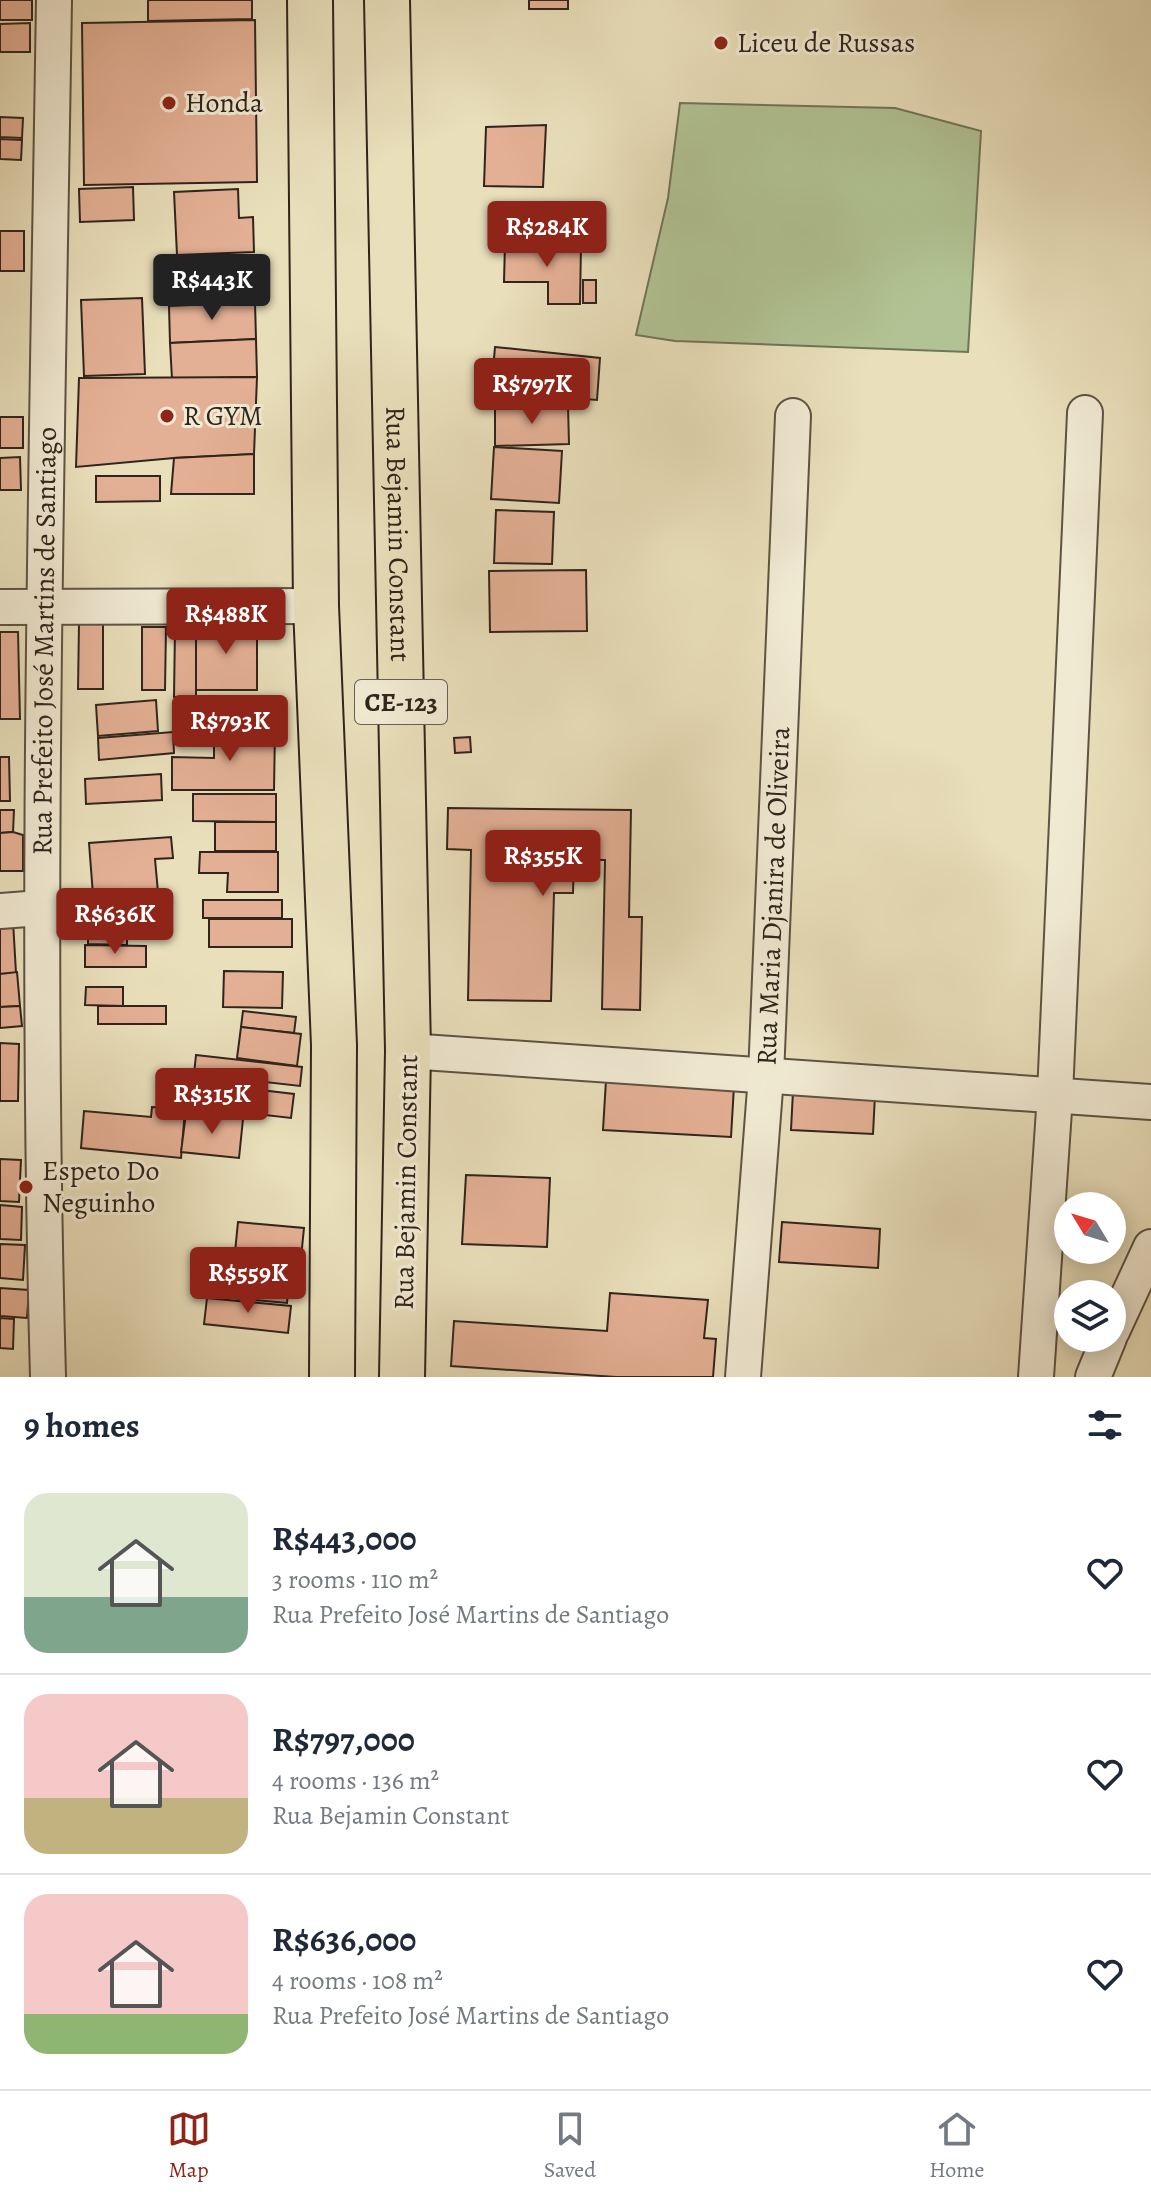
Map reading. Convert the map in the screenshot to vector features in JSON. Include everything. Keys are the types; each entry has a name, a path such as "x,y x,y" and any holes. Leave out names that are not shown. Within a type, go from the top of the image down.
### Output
{"main road":[{"name":"Rua Bejamin Constant","path":"388,13 408,1051 402,1377"},
{"name":"CE-123","path":"311,15 316,606 334,1045 332,1377"}],"street":[{"name":"Rua Prefeito José Martins de Santiago","path":"48,1377 42,1171 41,908 54,0"},
{"path":"1036,1377 1055,1095 1085,413"},
{"name":"Rua Maria Djanira de Oliveira","path":"743,1377 766,1076 793,416"},
{"path":"0,607 316,606"},
{"path":"0,911 41,908"},
{"path":"408,1051 1151,1102"},
{"path":"1126,1301 1151,1247"},
{"path":"1093,1377 1103,1352"}],"green space":[{"path":"680,103 895,108 981,131 968,352 675,341 636,335 668,198"}],"building":[{"path":"0,0 32,0 32,20 0,20"},
{"path":"148,0 252,0 252,19 148,21"},
{"path":"529,0 568,0 568,9 529,9"},
{"name":"Honda","path":"255,20 257,182 84,185 82,23"},
{"path":"30,23 30,52 0,52 0,24"},
{"path":"0,117 23,118 22,138 0,137"},
{"path":"546,125 543,187 484,186 486,127"},
{"path":"0,139 22,140 21,160 0,159"},
{"path":"133,187 134,220 80,222 79,189"},
{"path":"238,189 239,218 253,217 254,252 177,255 174,192"},
{"path":"0,231 24,231 24,271 0,271"},
{"path":"505,243 581,244 580,304 548,304 548,282 504,282"},
{"path":"251,260 252,294 167,297 165,264"},
{"path":"583,280 596,280 596,303 583,303"},
{"path":"142,298 145,374 84,376 81,300"},
{"path":"255,302 256,339 170,343 169,306"},
{"path":"256,339 257,377 172,379 170,343"},
{"path":"495,347 600,358 597,400 491,392"},
{"name":"R GYM","path":"257,377 254,454 76,467 79,378"},
{"path":"568,406 569,444 495,446 495,408"},
{"path":"0,417 23,417 23,448 0,448"},
{"path":"494,447 562,451 559,503 491,499"},
{"path":"254,454 254,494 171,494 174,458"},
{"path":"20,457 21,490 0,490 0,458"},
{"path":"96,476 160,476 160,501 96,502"},
{"path":"496,510 554,512 552,564 494,563"},
{"path":"586,570 587,631 490,632 489,571"},
{"path":"196,622 257,622 257,690 196,690"},
{"path":"79,624 103,624 103,689 78,689"},
{"path":"142,627 166,627 165,690 142,690"},
{"path":"196,627 196,697 174,697 175,628"},
{"path":"0,632 18,632 20,719 0,719"},
{"path":"156,700 158,731 98,736 96,705"},
{"path":"189,700 268,700 268,727 189,727"},
{"path":"214,729 275,729 274,790 172,790 172,757 214,758"},
{"path":"173,732 174,753 99,760 98,738"},
{"path":"470,737 471,752 455,753 454,738"},
{"path":"0,757 9,757 10,801 0,801"},
{"path":"161,774 162,800 86,804 85,779"},
{"path":"193,794 276,794 276,822 193,821"},
{"path":"448,808 631,810 629,917 642,917 640,1010 602,1009 605,860 574,860 573,893 554,893 551,1001 468,1000 471,850 447,849"},
{"path":"0,810 14,810 13,832 0,833"},
{"path":"215,822 276,822 276,851 215,851"},
{"path":"0,833 23,835 23,871 0,871"},
{"path":"171,837 173,858 155,859 159,903 94,908 89,843"},
{"path":"200,852 278,852 278,892 227,892 228,873 199,873"},
{"path":"203,900 282,900 282,918 203,918"},
{"path":"209,919 292,919 292,947 209,947"},
{"path":"0,921 13,921 16,973 0,974"},
{"path":"88,925 127,925 127,945 88,944"},
{"path":"85,945 146,946 146,967 85,967"},
{"path":"224,971 283,972 282,1008 223,1007"},
{"path":"17,972 20,1006 0,1007 0,974"},
{"path":"86,987 123,987 123,1006 85,1005"},
{"path":"20,1006 22,1026 0,1028 0,1007"},
{"path":"98,1006 166,1006 166,1024 98,1024"},
{"path":"243,1011 296,1017 294,1033 241,1027"},
{"path":"241,1027 301,1034 297,1066 237,1058"},
{"path":"0,1043 19,1044 18,1101 0,1101"},
{"path":"196,1055 302,1067 300,1086 194,1074"},
{"path":"606,1080 734,1086 731,1137 603,1130"},
{"path":"191,1082 294,1094 291,1118 188,1106"},
{"path":"793,1091 875,1095 873,1134 791,1130"},
{"path":"152,1107 185,1110 181,1158 81,1148 84,1111 151,1117"},
{"path":"186,1113 243,1119 239,1158 181,1152"},
{"path":"0,1159 21,1160 19,1202 0,1201"},
{"path":"466,1175 550,1178 547,1247 462,1244"},
{"path":"0,1205 22,1207 21,1240 0,1239"},
{"path":"238,1222 304,1228 299,1278 233,1272"},
{"path":"782,1222 880,1229 878,1268 779,1262"},
{"path":"0,1244 25,1245 23,1280 0,1278"},
{"path":"224,1272 289,1279 287,1303 222,1297"},
{"path":"0,1288 29,1290 27,1318 0,1316"},
{"path":"610,1293 708,1300 704,1338 716,1339 713,1377 616,1377 451,1366 454,1321 607,1331"},
{"path":"207,1298 291,1306 288,1333 204,1324"},
{"path":"0,1318 14,1319 13,1349 0,1348"}],"place":[{"name":"Liceu de Russas","path":"721,43"},
{"name":"Honda","path":"169,103"},
{"name":"R GYM","path":"167,416"},
{"name":"Espeto Do Neguinho","path":"26,1187"}]}
